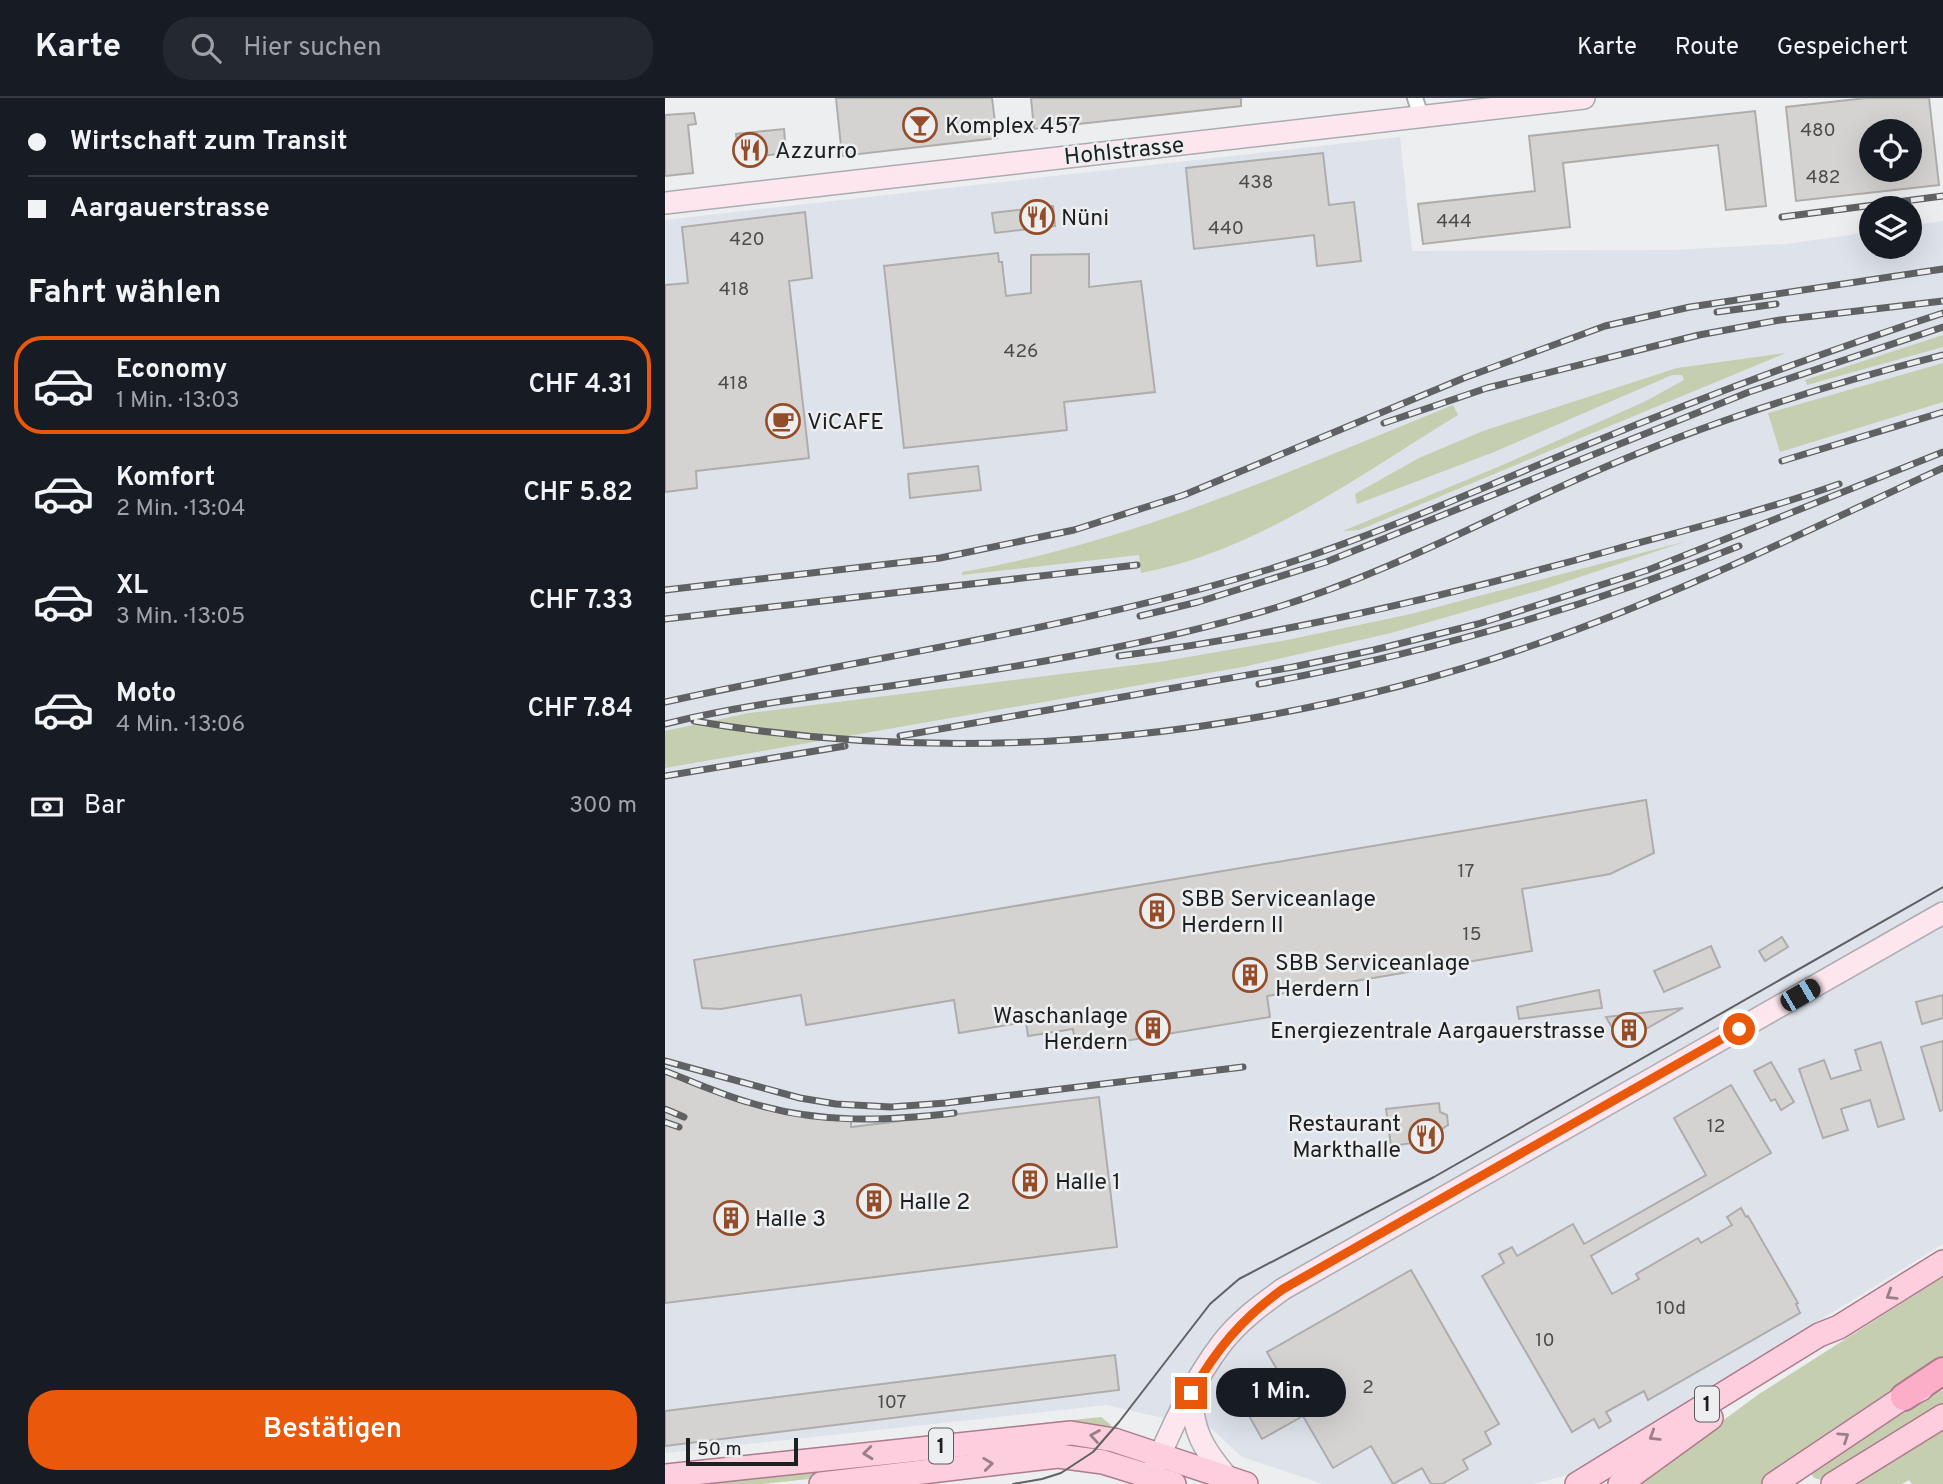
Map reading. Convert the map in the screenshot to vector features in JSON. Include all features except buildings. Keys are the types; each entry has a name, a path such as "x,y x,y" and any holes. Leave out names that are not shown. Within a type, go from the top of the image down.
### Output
{"highway":[{"path":"1904,1397 1943,1371"}],"main road":[{"name":"1","path":"1577,1484 1943,1262"},
{"path":"1620,1484 1735,1402 1825,1344 1839,1327"},
{"path":"1781,1479 1904,1397 1943,1380"},
{"path":"1833,1484 1943,1416"},
{"name":"1","path":"665,1476 1063,1433 1107,1438 1174,1484"},
{"name":"1","path":"821,1484 1058,1456 1156,1472 1237,1481"}],"street":[{"name":"Hohlstrasse","path":"665,203 1418,107 1584,98"},
{"path":"1156,1472 1191,1393 1223,1342 1242,1321 1283,1289 1943,913"},
{"path":"1191,1393 1198,1436 1206,1452 1237,1481"}],"shaded area":[{"path":"1400,137 1412,251 1674,250 1786,244 1859,234 1859,259 1922,259 1922,224 1943,221 1943,1244 1571,1474 1534,1484 1323,1484 1242,1457 1212,1429 1107,1405 665,1453 665,220"}],"green space":[{"path":"1943,335 1943,347 1807,385 1805,380"},
{"path":"1786,353 1359,530 1343,531 1505,464 1646,401 1684,380 1682,375 1672,375 1494,452 1357,504 1355,494 1419,458 1483,431 1677,368"},
{"path":"1943,363 1943,402 1780,452 1768,413"},
{"path":"1453,405 1458,415 1345,486 1267,529 1184,562 1141,573 1139,555 962,575 962,572 1089,542 1212,502"},
{"path":"1687,541 1541,590 1391,633 1243,667 665,768 665,731 749,713 1159,662 1287,640 1411,614"},
{"path":"1943,1277 1943,1358 1818,1440 1788,1484 1637,1484 1759,1394"},
{"path":"1943,1390 1943,1409 1822,1480 1814,1478 1810,1472 1877,1427"},
{"path":"1101,1417 1111,1425 1107,1430 741,1459 709,1459"},
{"path":"1943,1428 1943,1484 1912,1484 1909,1480 1902,1484 1856,1484"},
{"path":"1067,1441 1090,1447 1064,1445 905,1462 855,1474 762,1484 665,1484"}],"tram line":[{"path":"1013,1484 1061,1473 1093,1452 1210,1304 1239,1279 1434,1177 1943,887"}],"railway":[{"path":"1782,217 1943,196"},
{"path":"665,590 940,558 1074,530 1184,495 1464,378 1605,326 1690,307 1943,269"},
{"path":"1384,423 1487,388 1699,335 1780,320 1943,301"},
{"path":"1717,312 1776,304"},
{"path":"665,702 1045,626 1270,569 1391,526 1721,392 1943,313"},
{"path":"1140,616 1198,602 1326,562 1749,392 1943,327"},
{"path":"665,724 751,706 945,678 1089,653 1278,607 1396,563 1587,475 1674,439 1808,393 1943,355"},
{"path":"1782,461 1943,412"},
{"path":"900,736 1293,667 1478,624 1648,570 1943,452"},
{"path":"694,721 801,736 910,743 1018,742 1126,735 1234,721 1340,700 1445,673 1598,621 1747,559 1943,468"},
{"path":"1119,656 1369,612 1728,519 1839,484"},
{"path":"1259,684 1381,659 1502,627 1621,590 1739,546"},
{"path":"665,619 1137,565"},
{"path":"665,776 845,746"},
{"path":"665,1061 800,1098 836,1104 891,1107 946,1103 1243,1067"},
{"path":"665,1071 740,1100 802,1115 877,1119 954,1113"},
{"path":"665,1109 684,1117"},
{"path":"665,1122 679,1127"}],"place":[{"name":"Komplex 457","path":"920,125"},
{"name":"Azzurro","path":"750,150"},
{"name":"Nüni","path":"1037,217"},
{"name":"ViCAFE","path":"783,421"},
{"name":"SBB Serviceanlage Herdern II","path":"1157,911"},
{"name":"SBB Serviceanlage Herdern I","path":"1250,975"},
{"name":"Waschanlage Herdern","path":"1153,1028"},
{"name":"Energiezentrale Aargauerstrasse","path":"1629,1030"},
{"name":"Restaurant Markthalle","path":"1426,1136"},
{"name":"Halle 1","path":"1030,1181"},
{"name":"Halle 2","path":"874,1201"},
{"name":"Halle 3","path":"731,1218"}],"route":[{"path":"1191,1393 1223,1342 1261,1304 1283,1289 1739,1029"}]}
